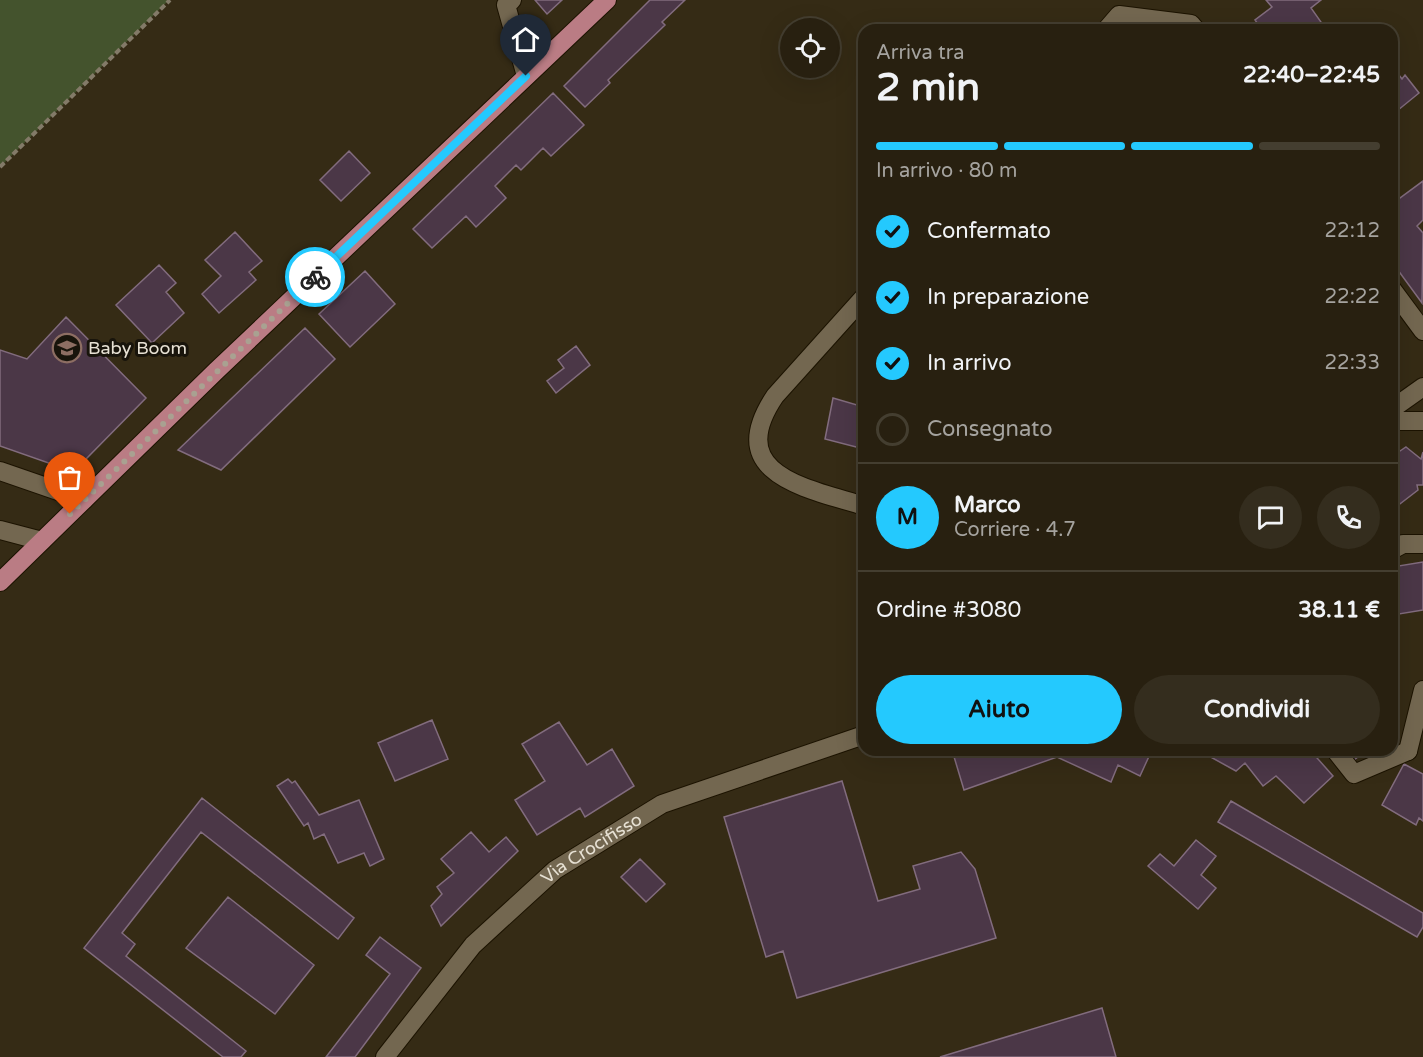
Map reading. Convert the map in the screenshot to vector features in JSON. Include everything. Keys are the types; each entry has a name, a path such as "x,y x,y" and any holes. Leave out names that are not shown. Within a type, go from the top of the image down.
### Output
{"main road":[{"path":"0,582 606,0"}],"street":[{"path":"512,0 506,5 526,76"},
{"path":"1111,24 1119,15 1191,24"},
{"path":"1398,297 1423,331"},
{"path":"858,304 775,396 763,414 758,431 766,466 786,481 858,504"},
{"path":"1398,405 1423,387"},
{"path":"1398,421 1423,421"},
{"path":"0,471 84,500"},
{"path":"0,530 42,541"},
{"path":"1398,547 1403,544 1423,544"},
{"path":"1340,756 1354,774 1416,754 1423,690"},
{"name":"Via Crocifisso","path":"385,1057 473,945 555,870 662,804 858,737"}],"path":[{"path":"0,168 170,0"}],"green space":[{"path":"0,0 169,0 0,167"}],"building":[{"path":"535,0 562,0 547,14"},
{"path":"650,0 685,0 662,22 665,25 608,80 610,83 585,107 564,86"},
{"path":"1266,0 1321,0 1311,8 1321,22 1318,24 1258,24 1255,20 1272,7"},
{"path":"1398,74 1402,79 1405,75 1419,93 1398,110"},
{"path":"553,93 584,125 551,156 543,148 521,170 516,165 495,186 506,198 476,227 466,216 432,248 413,229"},
{"path":"349,151 370,173 341,201 320,180"},
{"path":"1423,181 1423,220 1417,226 1423,233 1422,303 1398,270 1398,200"},
{"path":"235,232 262,261 249,272 256,280 219,313 202,294 221,276 205,260"},
{"path":"159,265 176,283 166,292 184,313 152,343 116,305"},
{"path":"365,271 395,304 350,347 319,314"},
{"path":"66,317 146,398 84,461 60,467 0,446 0,350 27,359"},
{"path":"305,328 335,359 221,470 178,450"},
{"path":"576,346 590,365 556,393 547,381 564,368 558,360"},
{"path":"833,398 858,405 858,447 825,439"},
{"path":"1406,447 1421,459 1423,452 1423,485 1417,485 1418,490 1398,505 1398,450"},
{"path":"1423,562 1423,610 1399,614 1398,566"},
{"path":"432,720 448,759 395,781 378,743"},
{"path":"559,722 587,765 612,749 634,786 585,817 580,808 537,835 515,800 545,781 522,744"},
{"path":"954,756 1149,756 1140,776 1118,765 1111,782 1057,757 964,790"},
{"path":"1209,756 1315,756 1333,776 1304,803 1276,776 1263,786 1245,763 1236,771"},
{"path":"1404,764 1423,774 1423,821 1419,818 1416,825 1382,805"},
{"path":"288,779 292,783 295,781 319,815 359,800 384,859 370,866 364,853 338,863 324,834 314,839 308,823 304,826 277,786"},
{"path":"842,781 878,901 920,889 913,866 961,852 975,869 996,938 797,998 783,951 766,957 724,817"},
{"path":"202,798 354,918 338,939 201,832 122,933 135,944 126,956 246,1051 241,1057 223,1057 84,948"},
{"path":"1231,801 1423,913 1423,927 1417,937 1218,822"},
{"path":"471,832 489,852 506,837 518,851 441,926 431,906 442,894 437,887 454,873 441,859"},
{"path":"1196,840 1216,856 1201,875 1216,888 1198,909 1148,866 1160,854 1174,866"},
{"path":"640,859 665,884 646,902 621,877"},
{"path":"228,897 314,965 275,1014 186,948"},
{"path":"380,937 421,968 355,1057 326,1057 390,974 366,955"},
{"path":"1102,1008 1116,1057 940,1057"}],"way so far":[{"path":"70,514 315,277"}],"place":[{"name":"Baby Boom","path":"67,348"}],"route":[{"path":"315,277 526,76"}]}
